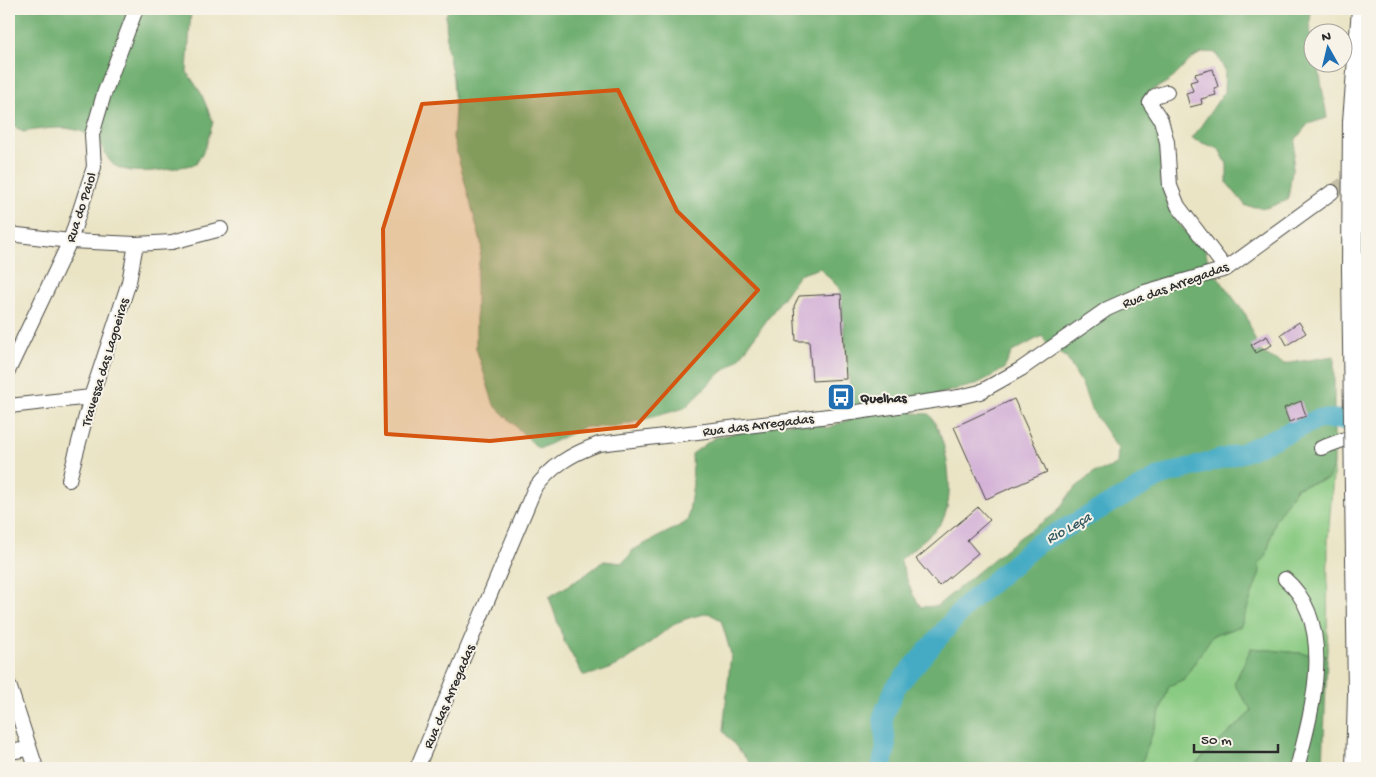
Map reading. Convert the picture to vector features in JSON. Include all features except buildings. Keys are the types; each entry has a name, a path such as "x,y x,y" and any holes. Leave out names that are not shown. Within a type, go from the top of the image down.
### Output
{"highway":[{"path":"1356,768 1358,684 1352,269 1352,121 1362,9"}],"street":[{"name":"Rua do Paiol","path":"9,369 70,242 94,168 92,135 104,94 136,9"},
{"path":"1167,92 1155,96 1150,103 1161,120 1167,142 1170,186 1178,206 1226,269"},
{"name":"Rua das Arregadas","path":"417,768 534,490 547,472 565,459 599,444 846,414 959,397 980,392 1021,369 1107,309 1145,292 1226,269 1332,192"},
{"path":"9,234 70,242 136,244 172,242 221,229"},
{"name":"Travessa das Lagoeiras","path":"69,480 91,397 129,282 136,244"},
{"path":"9,406 91,397"},
{"path":"1322,448 1367,431"},
{"path":"1285,579 1298,590 1308,608 1317,660 1315,683 1297,768"},
{"path":"9,685 28,749 36,768"},
{"path":"9,752 28,749"}],"highlighted area":[{"path":"618,90 677,211 758,290 636,426 490,441 386,434 383,229 422,104"}],"green space":[{"path":"9,9 191,9 187,72 201,93 213,122 206,146 196,164 155,171 122,169 112,163 99,143 91,136 82,132 73,129 53,128 23,132 9,123"},
{"path":"449,9 1312,9 1310,22 1304,22 1304,72 1319,72 1327,118 1308,124 1296,139 1288,200 1266,208 1246,206 1227,183 1227,164 1219,149 1192,139 1224,92 1225,71 1216,53 1208,52 1197,55 1171,79 1150,92 1162,140 1160,180 1172,215 1189,235 1204,245 1209,265 1246,315 1259,351 1284,364 1334,356 1334,463 1328,479 1297,487 1275,520 1266,557 1259,563 1260,572 1241,626 1212,636 1184,679 1169,686 1140,768 754,768 723,731 731,654 721,620 708,613 675,624 632,656 609,669 583,675 564,641 549,597 584,576 604,561 622,563 632,553 631,551 685,523 688,519 693,484 692,454 714,438 774,424 809,422 828,428 853,418 840,289 820,268 799,275 739,359 717,376 685,408 616,427 584,427 539,449 494,405 476,348 476,279 482,246 453,138 455,108 453,78 447,47 446,15","holes":["1042,336 1048,345 1066,357 1082,384 1091,409 1118,449 1117,465 1093,473 1073,490 1055,514 1019,538 937,606 921,607 912,593 900,560 940,524 945,514 949,485 945,452 935,424 929,414 912,413 920,399 974,385 988,378 1004,369 1012,352"]},
{"path":"1334,463 1328,539 1327,656 1251,648 1252,711 1191,768 1140,768 1169,686 1184,679 1212,636 1241,626 1259,563 1266,557 1274,520 1297,487 1328,479"},
{"path":"1251,648 1327,656 1323,768 1191,768 1252,711 1234,684"}],"waterway":[{"name":"Rio Leça","path":"881,768 886,748 883,716 895,688 969,602 1038,543 1161,476 1242,453 1318,419 1367,420"}],"tunnel":[{"path":"1332,192 1367,168"}],"place":[{"name":"Quelhas","path":"841,397"}]}
